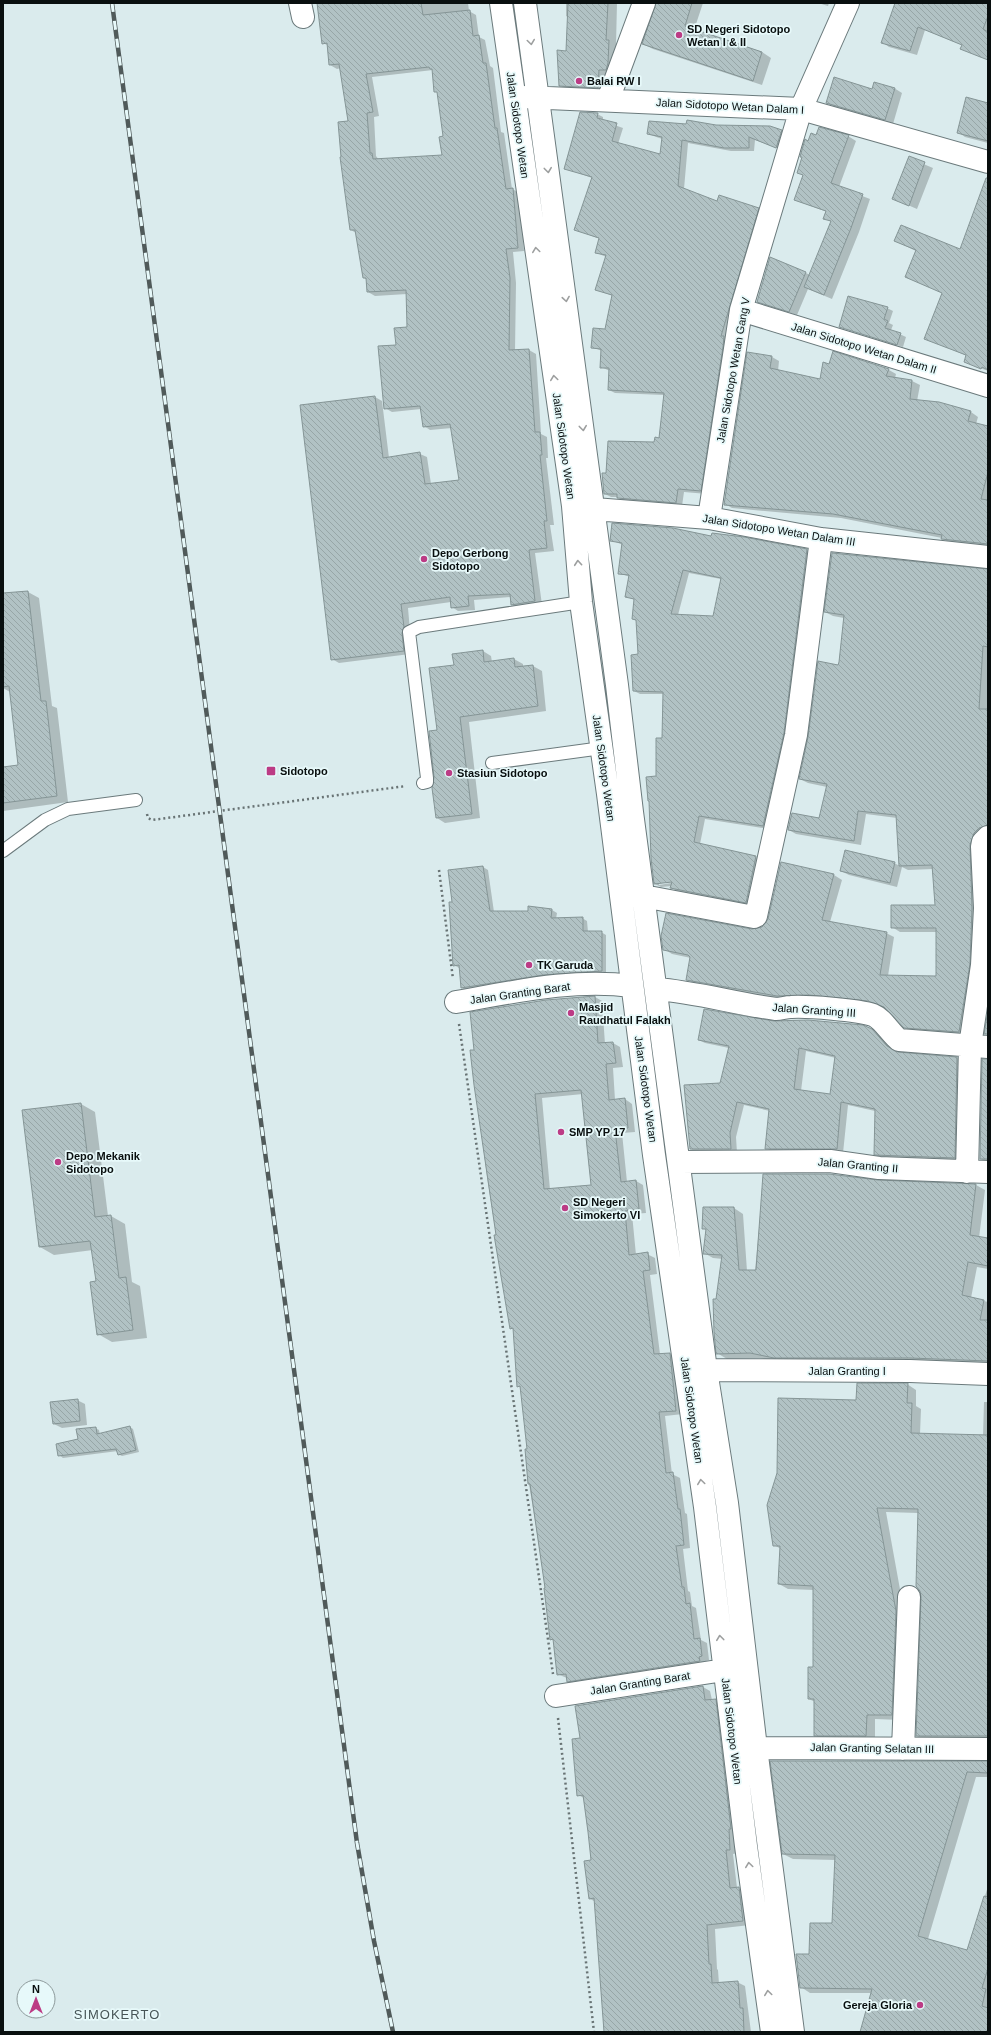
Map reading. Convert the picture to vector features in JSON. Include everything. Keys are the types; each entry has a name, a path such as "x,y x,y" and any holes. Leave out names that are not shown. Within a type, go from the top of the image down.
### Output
{"street":[{"name":"Jalan Sidotopo Wetan","path":"501,3 573,506 581,602 602,748 632,986 705,1507 724,1670 772,2032"},
{"name":"Jalan Sidotopo Wetan","path":"525,3 594,508 643,896 706,1370 727,1503 756,1748 793,2032"},
{"path":"608,100 644,3"},
{"name":"Jalan Sidotopo Wetan Gang V","path":"709,518 741,310 801,109 848,3"},
{"name":"Jalan Sidotopo Wetan Dalam I","path":"514,97 801,109 988,162"},
{"name":"Jalan Sidotopo Wetan Dalam II","path":"741,310 988,386"},
{"name":"Jalan Sidotopo Wetan Dalam III","path":"594,508 709,518 821,539 988,557"},
{"path":"643,896 755,917 796,735 821,539"},
{"path":"977,1172 979,1046 985,966 982,847 983,842 988,837"},
{"name":"Jalan Granting Barat","path":"456,1002 544,987 609,982 632,986"},
{"name":"Jalan Granting III","path":"656,989 681,990 738,1003 778,1009 791,1007 822,1009 873,1016 892,1035 900,1040 979,1046"},
{"name":"Jalan Granting II","path":"679,1162 830,1161 879,1168 977,1172"},
{"name":"Jalan Granting I","path":"706,1370 910,1371 988,1374"},
{"path":"705,1507 727,1503"},
{"path":"903,1749 908,1597"},
{"name":"Jalan Granting Barat","path":"556,1696 724,1670"},
{"name":"Jalan Granting Selatan III","path":"756,1748 988,1749"}],"lane":[{"path":"423,783 427,782 427,778 409,632 419,627 581,602"},
{"path":"492,763 602,748"},
{"path":"3,852 45,820 68,809 136,800"}],"path":[{"path":"136,800 141,800 148,818 152,820 423,783"},
{"path":"439,870 456,1002 556,1696 594,2032"}],"building":[{"path":"317,3 421,3 423,15 470,10 473,36 479,35 483,63 486,63 495,128 497,128 506,189 513,188 518,248 506,249 510,278 509,350 529,349 535,432 540,432 542,455 540,455 547,521 544,521 547,548 529,550 535,601 511,605 510,594 468,596 469,606 451,608 450,597 401,604 404,627 402,633 404,651 331,660 300,405 375,396 383,458 420,452 425,484 459,480 450,424 423,427 420,406 384,409 378,346 396,345 394,328 407,327 406,290 367,292 366,278 363,278 355,230 350,230 340,157 338,122 348,121 339,64 329,65 327,43 322,44","holes":["429,67 432,69 434,92 437,92 443,136 439,137 442,155 373,159 372,153 370,153 367,113 373,112 366,74"]},
{"path":"568,3 608,3 606,40 609,40 608,63 606,70 599,70 598,88 559,86 557,50 566,51"},
{"name":"SD Negeri Sidotopo Wetan I & II","path":"656,3 692,3 685,26 762,52 753,81 642,44"},
{"path":"895,3 988,3 988,16 983,29 988,32 988,60 960,49 962,45 918,27 910,51 881,43"},
{"path":"834,77 872,89 874,82 895,88 885,120 826,103"},
{"path":"966,97 988,103 988,141 957,133"},
{"path":"580,112 598,113 597,118 617,123 612,141 660,154 662,137 647,134 649,121 686,124 687,120 716,125 770,126 782,130 776,148 749,137 749,148 724,148 682,140 678,186 717,201 719,195 759,208 721,336 724,336 723,347 701,491 678,489 676,503 617,498 617,494 604,494 602,473 606,473 608,441 654,442 655,437 659,438 664,393 608,390 609,368 600,368 601,349 591,348 593,328 605,329 612,295 595,290 606,255 595,253 599,238 574,230 592,177 564,169"},
{"path":"819,127 849,135 831,183 863,194 824,295 804,287 831,221 823,219 826,211 794,200 803,175 797,173 802,157 800,157 805,139 808,141 811,133 816,135"},
{"path":"909,156 925,162 909,206 892,199"},
{"path":"986,178 988,178 988,370 982,367 981,369 964,362 966,355 924,339 942,293 905,277 916,250 894,241 901,225 960,249"},
{"path":"770,257 806,272 789,312 757,302"},
{"path":"848,296 888,307 884,319 888,321 885,328 901,333 897,345 839,327"},
{"path":"833,351 889,369 886,376 912,380 910,399 939,402 971,411 968,421 988,426 988,472 981,499 988,500 988,544 941,539 942,535 833,514 724,505 747,352 772,356 770,368 820,379 823,362 829,364"},
{"path":"612,523 673,528 711,536 712,533 744,537 807,549 784,733 763,826 699,816 694,842 756,856 746,903 670,888 672,882 654,884 651,858 649,801 646,777 656,776 656,738 662,738 663,692 633,691 631,655 638,654 636,620 632,619 634,599 625,597 629,575 618,574 622,543 610,541","holes":["683,570 721,578 713,616 671,614"]},
{"path":"832,553 988,569 988,647 983,646 979,709 988,709 988,825 979,828 974,833 970,845 972,908 970,964 959,1032 904,1028 884,1007 868,1001 809,995 777,996 686,980 690,957 688,955 663,950 661,936 666,913 752,929 762,927 768,919 781,862 834,874 822,920 887,932 880,975 936,976 936,928 891,928 891,905 935,905 932,865 899,866 896,815 858,811 854,841 788,830 792,813 819,818 827,784 799,779 808,737 818,661 838,665 839,662 844,615 824,612"},
{"path":"28,591 41,701 46,701 57,796 3,803 3,767 18,765 9,686 3,687 3,593"},
{"path":"483,650 484,662 514,658 515,667 533,665 538,706 460,717 472,814 436,818 432,788 434,777 429,731 437,730 429,668 454,665 452,654"},
{"path":"845,850 895,862 890,883 840,871"},
{"path":"483,866 490,911 528,911 528,906 552,909 551,918 583,917 583,931 602,931 602,971 543,975 461,988 459,965 453,966 449,902 452,902 448,870"},
{"path":"595,996 598,1043 613,1042 616,1063 606,1064 609,1100 625,1098 628,1128 615,1129 621,1182 636,1180 639,1209 625,1211 629,1255 648,1252 650,1270 643,1271 654,1354 670,1353 676,1411 659,1412 666,1473 673,1472 678,1509 680,1509 684,1545 676,1546 682,1587 684,1587 686,1604 690,1603 694,1639 700,1638 702,1656 699,1657 700,1661 567,1682 566,1674 557,1675 553,1639 550,1640 545,1588 530,1484 528,1484 525,1449 527,1449 520,1386 517,1387 513,1328 510,1329 494,1235 496,1235 470,1050 474,1050 470,1012 546,1000","holes":["581,1090 591,1185 544,1189 535,1094"]},
{"path":"704,1009 774,1021 808,1020 863,1025 872,1029 887,1046 898,1052 957,1057 955,1158 874,1155 875,1109 841,1102 837,1149 765,1149 769,1109 737,1102 730,1133 731,1149 690,1149 684,1085 720,1083 729,1046 698,1040","holes":["799,1048 835,1056 830,1094 794,1089"]},
{"path":"988,1010 988,1034 984,1034"},
{"path":"982,1059 988,1059 988,1159 980,1159"},
{"name":"Depo Mekanik Sidotopo","path":"81,1103 95,1217 111,1215 119,1278 126,1277 133,1330 97,1335 90,1282 96,1281 90,1241 39,1247 22,1110"},
{"path":"763,1174 829,1174 878,1180 976,1184 970,1235 988,1238 988,1266 968,1262 962,1295 984,1300 980,1320 988,1320 988,1361 910,1358 774,1358 750,1353 716,1354 713,1299 716,1299 722,1255 703,1254 706,1229 702,1229 703,1207 734,1207 739,1270 756,1270"},
{"path":"857,1383 908,1383 907,1403 912,1403 911,1433 988,1435 988,1736 916,1736 921,1597 920,1591 916,1586 918,1509 877,1508 896,1611 892,1715 867,1715 866,1736 814,1736 814,1699 808,1699 808,1667 813,1667 813,1586 778,1584 780,1546 773,1546 767,1505 777,1473 778,1398 856,1400"},
{"path":"78,1399 80,1421 53,1424 50,1402"},
{"path":"130,1426 136,1450 118,1455 116,1449 58,1456 56,1444 78,1439 76,1429 96,1427 97,1434"},
{"path":"703,1686 705,1700 716,1699 731,1829 729,1829 730,1850 726,1850 730,1888 739,1887 743,1921 707,1925 709,1964 711,1964 712,1983 738,1981 740,2008 743,2008 744,2032 604,2032 594,1898 589,1899 584,1861 591,1860 588,1832 583,1795 577,1796 572,1739 580,1738 575,1706"},
{"path":"770,1761 988,1761 988,1773 967,1772 918,1936 967,1950 984,1896 988,1897 988,1968 982,1988 986,1989 982,2006 988,2008 988,2032 860,2032 872,1989 800,1988 796,1954 809,1954 810,1923 832,1923 835,1855 782,1854"}],"railway":[{"path":"112,3 357,1843 374,1941 393,2032"}],"place":[{"name":"SD Negeri Sidotopo Wetan I & II","path":"679,35"},
{"name":"Balai RW I","path":"579,81"},
{"name":"Depo Gerbong Sidotopo","path":"424,559"},
{"name":"Sidotopo","path":"271,771"},
{"name":"Stasiun Sidotopo","path":"449,773"},
{"name":"TK Garuda","path":"529,965"},
{"name":"Masjid Raudhatul Falakh","path":"571,1013"},
{"name":"SMP YP 17","path":"561,1132"},
{"name":"Depo Mekanik Sidotopo","path":"58,1162"},
{"name":"SD Negeri Simokerto VI","path":"565,1208"},
{"name":"Gereja Gloria","path":"920,2005"}],"district":[{"name":"SIMOKERTO","path":"117,2014"}]}
